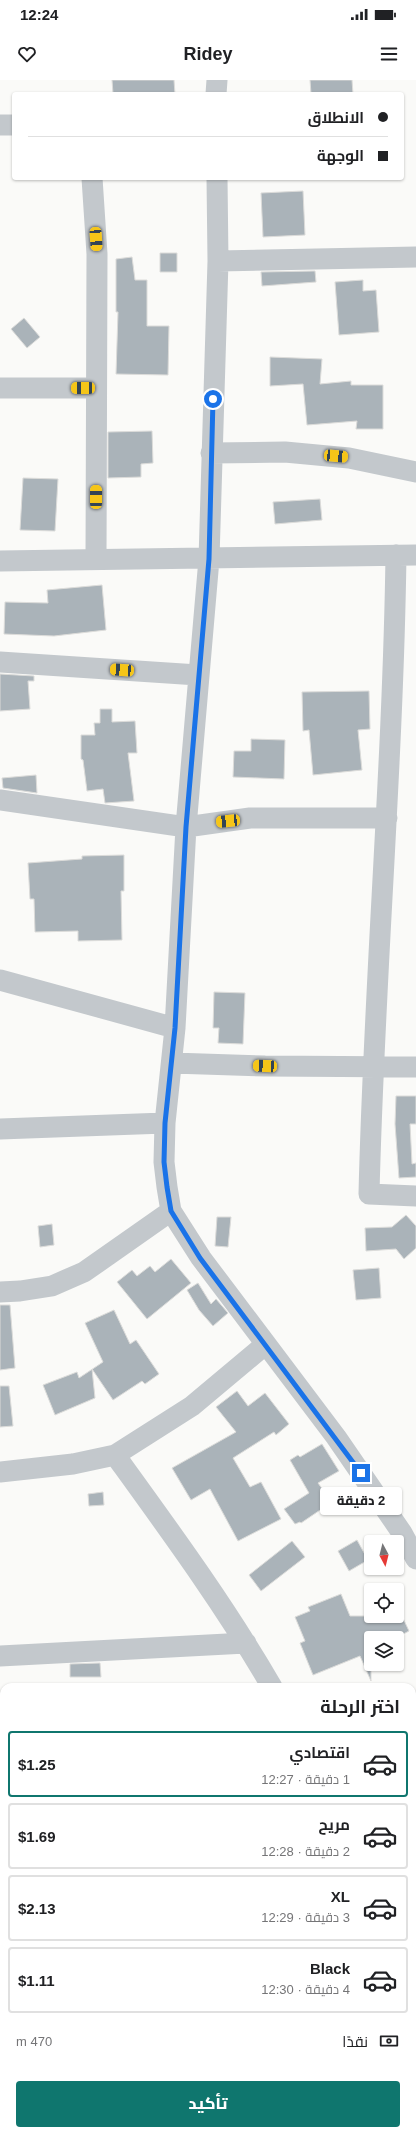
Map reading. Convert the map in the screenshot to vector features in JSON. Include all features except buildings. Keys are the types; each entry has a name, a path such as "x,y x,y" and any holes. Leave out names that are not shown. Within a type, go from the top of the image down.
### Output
{"street":[{"path":"216,92 217,80"},
{"path":"0,125 12,124"},
{"path":"92,180 97,254 96,559"},
{"path":"217,180 218,261 211,453 209,559 198,675 193,767 186,827 175,1028 165,1123 164,1162 171,1211 200,1258 409,1533 416,1559"},
{"path":"218,261 416,257"},
{"path":"0,388 96,388"},
{"path":"211,453 285,452 349,458 416,472"},
{"path":"396,555 393,700 372,1067 369,1194 416,1196"},
{"path":"0,561 416,555"},
{"path":"0,662 198,675"},
{"path":"0,800 186,827 250,818 387,818"},
{"path":"0,980 175,1028"},
{"path":"172,1063 265,1066 416,1067"},
{"path":"0,1129 165,1123"},
{"path":"0,1292 20,1291 52,1286 84,1272 171,1211"},
{"path":"0,1472 73,1464 115,1455 192,1406 266,1344"},
{"path":"115,1455 186,1553 246,1643 270,1683"},
{"path":"0,1656 246,1643"}],"route":[{"path":"213,399 209,559 198,675 193,767 186,827 175,1028 165,1123 164,1162 167,1187 171,1211 200,1258 336,1437 361,1473"}]}
